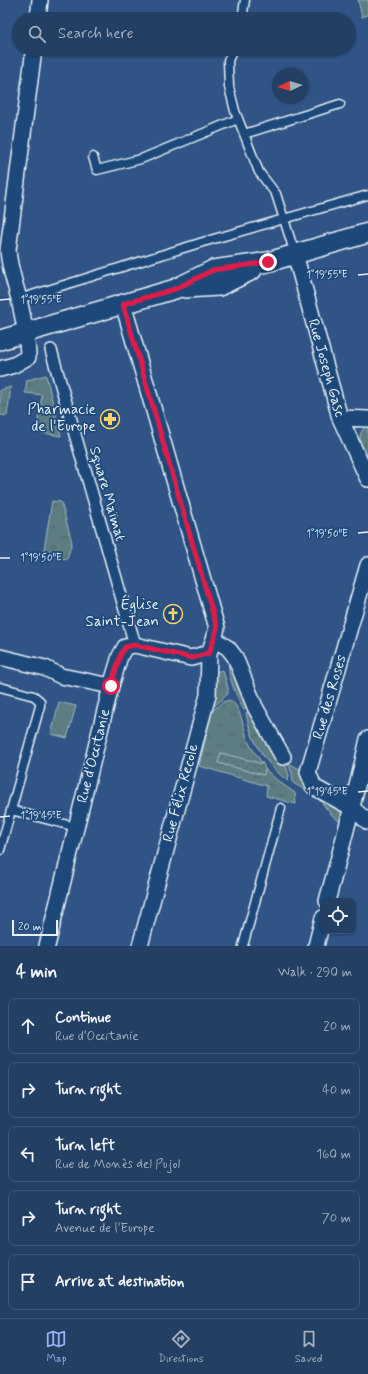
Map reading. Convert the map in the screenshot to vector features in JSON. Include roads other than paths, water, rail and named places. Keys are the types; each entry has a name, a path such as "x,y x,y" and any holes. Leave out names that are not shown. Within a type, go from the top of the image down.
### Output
{"street":[{"path":"39,12 40,0"},
{"path":"0,369 14,365 28,357 26,333 19,299 8,262 8,250 33,56"},
{"path":"0,340 175,289 213,270 268,262 368,233"},
{"name":"Rue Joseph Gasc","path":"295,254 340,418 368,479"},
{"name":"Rue Félix Recole","path":"123,304 217,628 209,653 208,695 140,946"},
{"name":"Square Maïmat","path":"52,350 135,645"},
{"path":"340,418 368,419"},
{"name":"Rue des Roses","path":"368,565 308,772 314,788 352,808 368,822"},
{"path":"214,639 228,648 235,657 255,707 283,758"},
{"path":"135,645 192,658 209,653"},
{"name":"Rue d'Occitanie","path":"47,946 111,686 120,656 125,647 135,645"},
{"path":"0,657 45,668 61,676 111,686"},
{"path":"328,898 345,829 352,808 368,739"},
{"path":"316,946 320,930"}],"lane":[{"path":"243,12 245,0"},
{"path":"230,56 228,61 230,87 235,111 259,172 276,194 295,254"},
{"path":"244,134 340,104"},
{"path":"93,157 97,170 141,159 238,119"},
{"path":"19,299 203,242 368,195"},
{"path":"0,687 34,696 40,701 39,710 0,850"},
{"path":"243,946 281,808"},
{"path":"11,810 76,827"}],"place":[{"name":"Pharmacie de l'Europe","path":"110,419"},
{"name":"Église Saint-Jean","path":"173,614"}]}
